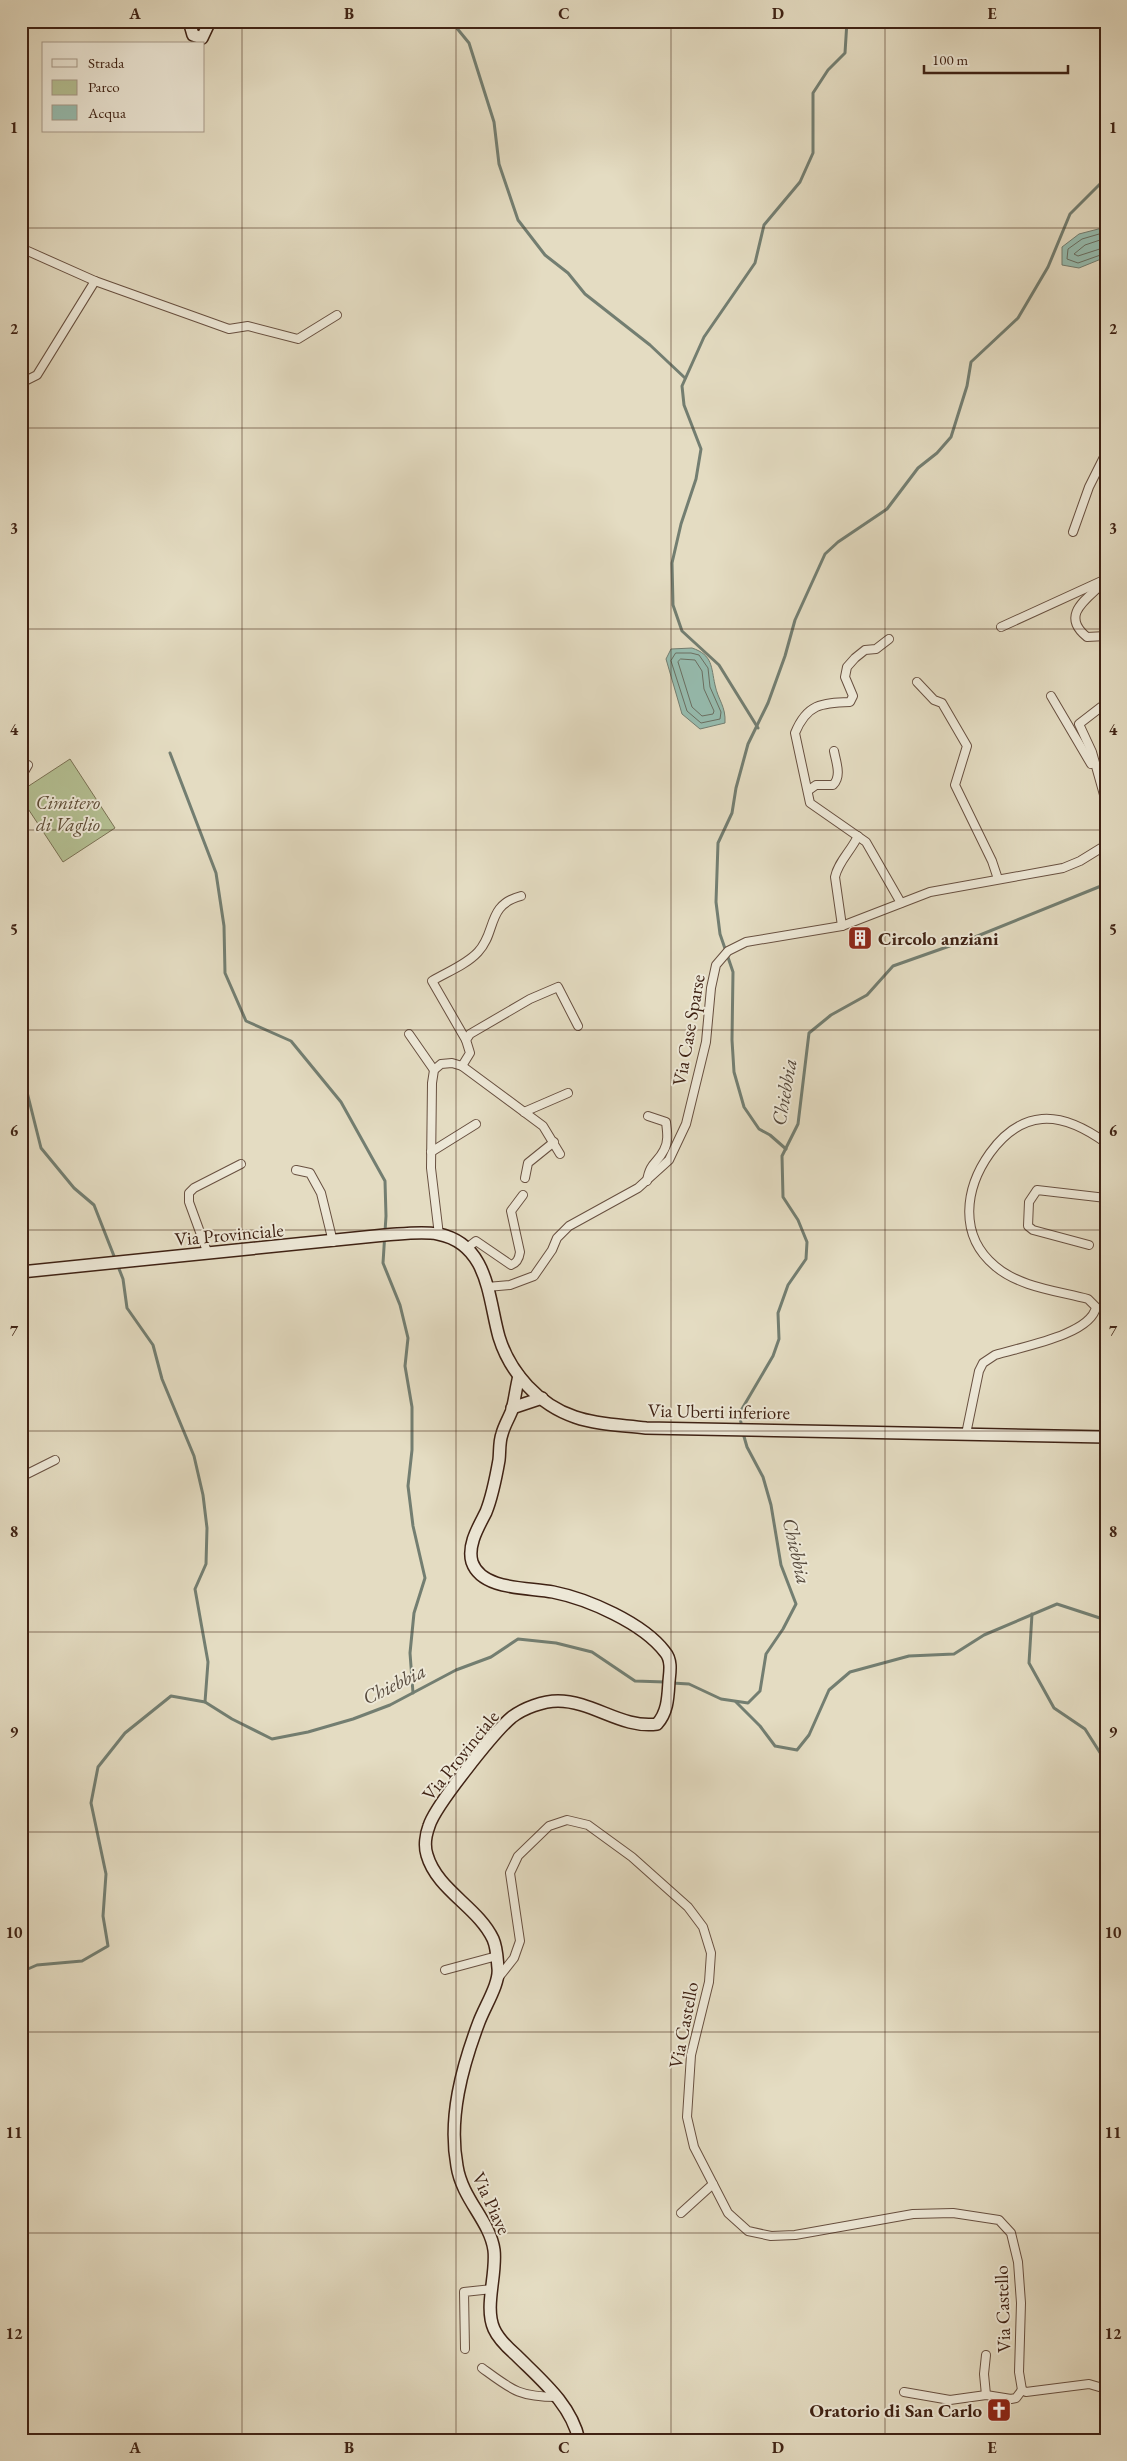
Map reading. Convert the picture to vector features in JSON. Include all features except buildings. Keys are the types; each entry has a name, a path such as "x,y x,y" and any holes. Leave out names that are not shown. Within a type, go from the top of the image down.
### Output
{"street":[{"path":"189,21 193,35 202,38 210,21"},
{"path":"21,248 95,281 229,329 248,326 298,339 337,315"},
{"path":"21,383 38,375 95,281"},
{"path":"1073,532 1089,487 1106,453"},
{"path":"1000,627 1106,580"},
{"path":"1106,580 1078,607 1075,618 1079,629 1088,637 1106,636"},
{"path":"889,639 876,649 865,650 847,667 845,677 852,696 850,702 816,705 798,725 795,733 809,790 810,803 866,842 901,902"},
{"path":"917,682 934,700 942,703 967,746 955,785 992,860 998,879"},
{"path":"1050,696 1095,770"},
{"path":"1101,707 1079,724 1092,752 1095,770 1106,802"},
{"path":"809,790 816,785 833,785 836,782 838,777 834,751"},
{"path":"21,777 28,765"},
{"path":"842,926 835,877 836,870 852,850 858,836"},
{"name":"Via Case Sparse","path":"487,1287 510,1285 534,1276 552,1250 556,1238 568,1226 638,1188 669,1160 686,1124 706,1042 711,988 716,965 733,948 746,942 842,926 930,892 1063,868 1080,861 1106,845"},
{"path":"462,1066 470,1053 466,1040 432,981 479,951 486,941 494,917 507,902 521,896"},
{"path":"466,1040 470,1034 502,1014 558,986 578,1026"},
{"path":"409,1034 434,1070 431,1152 439,1235"},
{"path":"434,1070 441,1064 452,1063 462,1066 542,1126 560,1154"},
{"path":"524,1112 568,1093"},
{"path":"647,1180 649,1169 664,1150 668,1138 666,1122 648,1116"},
{"path":"1106,1143 1070,1123 1043,1119 1019,1125 1002,1137 979,1168 969,1198 969,1224 977,1244 994,1265 1012,1278 1088,1299 1096,1305 1106,1305"},
{"path":"431,1152 476,1124"},
{"path":"525,1178 528,1163 554,1142"},
{"path":"208,1254 189,1202 189,1193 194,1188 241,1164"},
{"path":"296,1170 310,1173 321,1193 333,1242"},
{"path":"1088,1245 1033,1230 1028,1226 1029,1202 1037,1190 1106,1198"},
{"path":"467,1248 476,1241 510,1265 515,1263 519,1259 520,1252 511,1211 523,1195"},
{"name":"Via Provinciale","path":"21,1272 385,1236 439,1235"},
{"name":"Via Uberti inferiore","path":"439,1235 456,1241 467,1248 481,1265 500,1338 518,1376 542,1398 574,1417 596,1423 646,1428 1106,1437"},
{"path":"966,1434 979,1371 983,1363 994,1355 1078,1328 1094,1317 1096,1305"},
{"name":"Via Provinciale","path":"499,1977 493,1939 481,1921 438,1876 427,1855 428,1826 438,1807 512,1717 528,1708 559,1701 583,1706 634,1724 657,1724 662,1719 668,1695 670,1672 670,1660 666,1652 648,1636 618,1616 582,1600 554,1592 496,1583 485,1577 474,1567 471,1560 471,1549 487,1509 499,1461 502,1435 512,1408 518,1376"},
{"path":"512,1408 542,1398"},
{"path":"21,1477 55,1460"},
{"name":"Via Castello","path":"499,1977 514,1958 520,1941 510,1873 518,1856 549,1826 567,1820 588,1825 632,1857 688,1907 703,1927 711,1953 709,1982 690,2054 687,2118 694,2147 728,2213 748,2231 771,2236 795,2236 913,2214 953,2212 999,2220 1011,2232 1018,2262 1021,2303 1020,2372 1022,2390"},
{"path":"445,1970 497,1956"},
{"name":"Via Piave","path":"499,1977 469,2050 458,2094 454,2125 456,2164 461,2182 490,2234 494,2250 491,2315 494,2329 508,2348 566,2408 576,2427 580,2440"},
{"path":"681,2213 713,2184"},
{"path":"465,2349 464,2292 492,2289"},
{"name":"Via Castello","path":"986,2355 986,2395"},
{"path":"482,2368 522,2394 534,2397 557,2397"},
{"path":"904,2392 950,2400 986,2395 1012,2399 1016,2398 1022,2390 1026,2392 1089,2384 1106,2389"}],"green space":[{"name":"Cimitero di Vaglio","path":"70,759 115,828 63,862 21,798 21,791"}],"water":[{"path":"1106,227 1106,257 1079,268 1062,265 1062,247 1079,234"},
{"path":"692,648 704,654 710,662 716,690 723,707 725,723 700,729 682,714 666,659 671,649"}],"waterway":[{"path":"451,21 469,43 494,122 499,164 518,220 545,255 568,273 585,294 650,345 685,378"},
{"path":"758,728 719,665 682,631 673,605 672,563 681,524 696,479 701,449 684,405 682,386 704,337 755,263 764,225 800,182 813,153 813,93 828,70 845,53 847,21"},
{"path":"786,1149 770,1135 759,1129 744,1107 734,1072 732,1040 733,972 720,934 716,902 718,843 732,813 736,788 748,744 768,703 785,656 795,620 825,554 838,542 887,509 918,468 937,453 951,437 967,386 971,362 1018,318 1048,267 1070,214 1106,178"},
{"path":"170,753 216,873 224,926 225,973 246,1021 291,1041 341,1102 385,1181 386,1216 383,1263 400,1305 408,1338 405,1366 412,1407 412,1450 408,1486 413,1526 425,1578 414,1613 410,1653 413,1693"},
{"name":"Chiebbia","path":"742,1427 739,1414 773,1356 779,1339 778,1313 788,1285 806,1259 807,1242 798,1220 783,1197 782,1156 798,1124 809,1033 831,1015 867,995 893,966 975,937 1106,884"},
{"path":"21,1080 26,1088 41,1148 74,1188 94,1205 123,1279 127,1308 153,1345 162,1379 194,1456 203,1495 207,1528 206,1564 195,1589 208,1662 205,1702"},
{"name":"Chiebbia","path":"672,1683 689,1684 721,1699 748,1703 760,1691 766,1654 783,1629 796,1604 781,1565 771,1505 763,1477 747,1447 743,1433"},
{"path":"736,1702 760,1726 775,1746 797,1750 809,1735 829,1690 850,1672 909,1656 954,1654 984,1635 1057,1604 1106,1620"},
{"path":"1032,1614 1029,1663 1054,1708 1085,1729 1106,1762"},
{"name":"Chiebbia","path":"21,1972 37,1965 82,1961 108,1946 103,1916 106,1874 91,1803 98,1767 125,1733 171,1696 205,1702 232,1719 272,1739 308,1732 353,1719 390,1705 456,1670 491,1657 518,1639 556,1643 592,1652 635,1681 665,1682"}],"place":[{"name":"Circolo anziani","path":"860,938"},
{"name":"Oratorio di San Carlo","path":"999,2410"}]}
